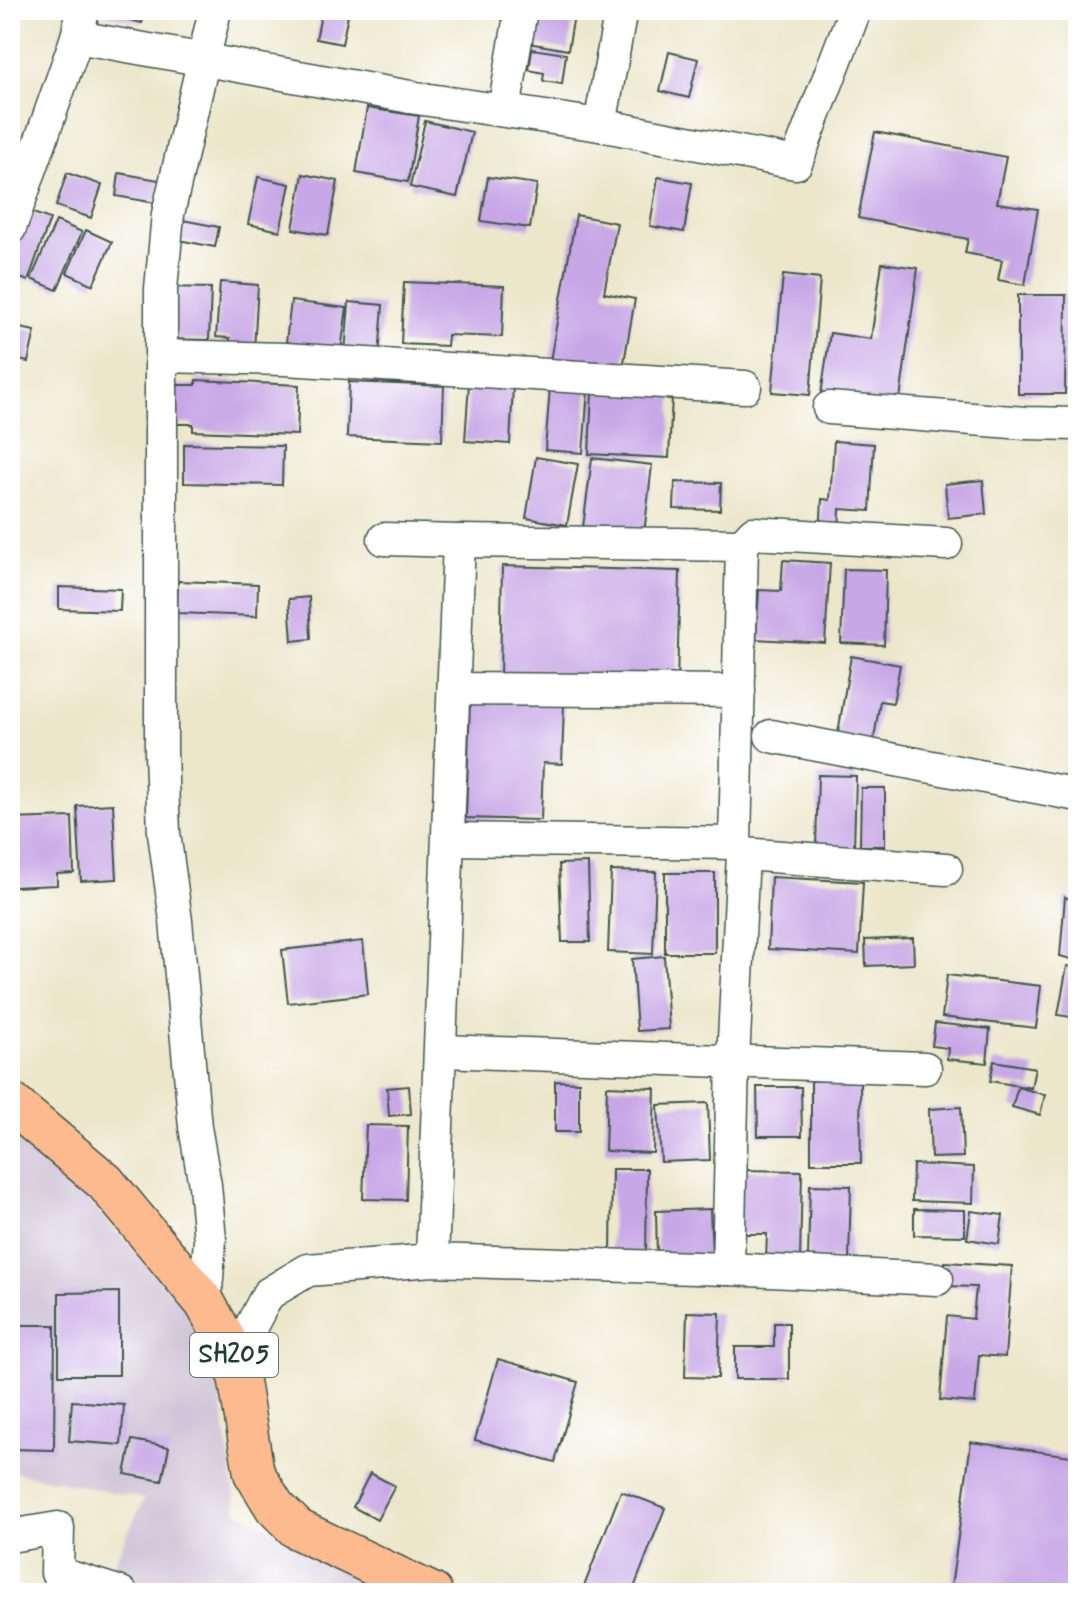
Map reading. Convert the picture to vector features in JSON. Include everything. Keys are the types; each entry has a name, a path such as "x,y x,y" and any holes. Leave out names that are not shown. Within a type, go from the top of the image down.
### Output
{"main road":[{"name":"SH205","path":"10,1102 105,1182 205,1303 235,1357 254,1473 275,1507 297,1529 432,1593"}],"street":[{"path":"205,1303 210,1240 164,833 161,753 161,289 164,241 215,10"},
{"path":"504,110 521,10"},
{"path":"600,125 621,10"},
{"path":"10,228 80,24 202,61 600,125 796,163 855,10"},
{"path":"162,356 285,359 745,387"},
{"path":"829,408 1025,423 1078,424"},
{"path":"728,1269 739,849 742,545 753,533 946,544"},
{"path":"384,539 742,545"},
{"path":"432,1260 459,541"},
{"path":"454,689 739,691"},
{"path":"771,736 1078,795"},
{"path":"450,839 739,849 946,869"},
{"path":"441,1051 925,1068"},
{"path":"235,1357 268,1294 308,1270 432,1260 937,1279"},
{"path":"10,1536 58,1528 57,1573 121,1593"}],"shaded area":[{"path":"10,1127 50,1158 212,1336 237,1511 388,1593 108,1593 102,1588 144,1499 10,1471"}],"building":[{"path":"108,10 146,10 142,23 107,14"},
{"path":"322,10 349,10 342,44 316,39"},
{"path":"534,10 575,10 568,50 528,43"},
{"path":"532,49 566,54 562,84 543,81 544,73 529,70"},
{"path":"669,52 698,59 689,98 660,91"},
{"path":"367,108 419,116 408,182 356,173"},
{"path":"425,121 472,132 457,197 410,187"},
{"path":"875,132 1006,157 997,203 1038,209 1025,285 998,280 1002,260 965,253 968,239 858,218"},
{"path":"67,173 102,185 91,218 56,206"},
{"path":"119,173 159,180 156,203 116,196"},
{"path":"303,174 338,181 328,235 293,229"},
{"path":"258,177 290,184 280,231 248,224"},
{"path":"488,177 537,184 530,228 481,221"},
{"path":"658,177 692,183 684,232 650,226"},
{"path":"25,210 50,219 28,281 10,274 10,251"},
{"path":"576,215 617,223 604,293 635,299 622,374 550,361"},
{"path":"172,218 219,227 215,247 168,238"},
{"path":"56,221 82,232 57,290 31,279"},
{"path":"86,230 112,242 93,285 67,273"},
{"path":"882,263 918,268 899,406 821,395 830,333 871,339"},
{"path":"783,275 820,279 810,395 772,392"},
{"path":"220,282 258,285 254,350 229,348 230,338 216,337"},
{"path":"404,282 504,286 502,337 448,335 447,346 401,344"},
{"path":"164,287 211,288 209,340 163,339"},
{"path":"1018,295 1066,295 1065,394 1018,394"},
{"path":"291,301 347,308 341,350 286,342"},
{"path":"349,302 383,305 379,357 345,353"},
{"path":"10,326 35,331 28,362 10,358"},
{"path":"196,380 299,385 297,435 193,431 193,424 175,424 175,385 196,385"},
{"path":"349,382 444,386 442,441 347,437"},
{"path":"469,383 513,386 510,444 465,441"},
{"path":"550,387 588,390 583,453 545,450"},
{"path":"592,392 672,396 669,458 589,454"},
{"path":"834,441 874,444 870,511 840,509 839,537 820,536 822,499 830,500"},
{"path":"184,444 283,446 282,485 184,483"},
{"path":"536,457 578,464 567,525 526,518"},
{"path":"592,458 652,465 644,534 583,527"},
{"path":"983,480 986,514 948,518 945,484"},
{"path":"675,482 721,483 720,510 674,509"},
{"path":"783,560 830,563 825,643 756,639 759,590 781,591"},
{"path":"502,566 680,571 677,683 500,678"},
{"path":"844,569 886,570 884,645 841,643"},
{"path":"178,581 258,584 257,616 177,613"},
{"path":"59,587 121,589 120,611 59,609"},
{"path":"309,597 311,639 292,641 289,599"},
{"path":"851,656 900,665 893,703 880,701 873,745 837,739"},
{"path":"470,700 564,702 562,764 543,763 541,820 466,818"},
{"path":"818,775 856,776 854,849 816,849"},
{"path":"861,788 885,788 885,846 860,846"},
{"path":"113,804 117,879 81,881 77,806"},
{"path":"72,817 74,873 57,874 57,885 12,887 10,819"},
{"path":"588,863 590,942 562,942 559,864"},
{"path":"611,871 656,872 653,954 608,952"},
{"path":"665,873 715,873 715,953 665,953"},
{"path":"771,877 863,882 859,954 768,949"},
{"path":"1065,897 1078,902 1078,961 1060,956"},
{"path":"913,938 914,964 866,966 865,940"},
{"path":"363,941 368,994 288,1003 282,950"},
{"path":"664,956 669,1029 637,1031 632,959"},
{"path":"1067,966 1078,968 1078,1018 1058,1015"},
{"path":"947,975 1041,986 1036,1028 942,1017"},
{"path":"935,1023 990,1029 987,1063 947,1059 948,1048 932,1046"},
{"path":"994,1061 1035,1068 1031,1088 990,1081"},
{"path":"555,1081 579,1082 579,1132 555,1132"},
{"path":"811,1081 860,1081 861,1163 811,1163"},
{"path":"409,1086 411,1114 389,1116 387,1088"},
{"path":"607,1086 655,1088 653,1153 605,1151"},
{"path":"757,1087 801,1087 802,1136 758,1136"},
{"path":"1018,1087 1045,1095 1040,1115 1012,1107"},
{"path":"708,1103 710,1160 661,1162 658,1105"},
{"path":"961,1107 963,1157 931,1158 929,1109"},
{"path":"366,1125 408,1126 406,1200 363,1199"},
{"path":"913,1164 974,1167 973,1203 912,1201"},
{"path":"612,1169 647,1169 646,1259 611,1259"},
{"path":"738,1170 802,1171 800,1261 766,1260 767,1234 737,1234"},
{"path":"810,1185 851,1186 849,1260 808,1259"},
{"path":"710,1209 712,1254 657,1256 656,1211"},
{"path":"914,1209 965,1210 965,1236 914,1235"},
{"path":"971,1211 1003,1215 999,1244 967,1239"},
{"path":"945,1262 1012,1266 1005,1357 979,1355 975,1403 940,1400 947,1316 973,1319 976,1287 944,1286"},
{"path":"119,1292 119,1375 59,1375 59,1293"},
{"path":"687,1312 720,1313 718,1378 685,1377"},
{"path":"774,1323 789,1323 789,1379 735,1379 735,1347 774,1347"},
{"path":"10,1325 55,1325 54,1450 10,1449"},
{"path":"498,1359 578,1382 555,1462 475,1440"},
{"path":"72,1401 124,1405 121,1445 69,1441"},
{"path":"132,1440 169,1447 162,1481 125,1474"},
{"path":"971,1442 1078,1457 1078,1593 988,1593 951,1588"},
{"path":"370,1473 395,1486 377,1520 353,1507"},
{"path":"621,1491 665,1508 632,1593 592,1593 583,1589"}]}
